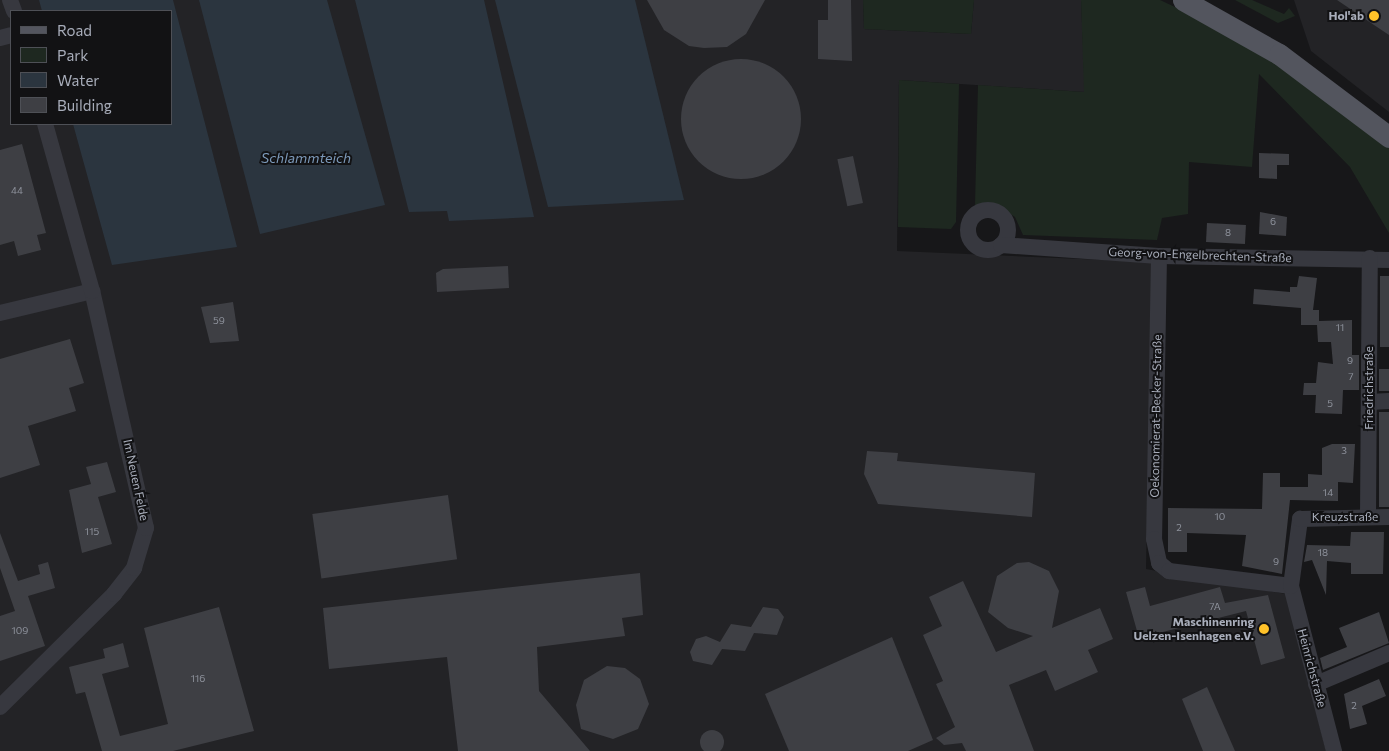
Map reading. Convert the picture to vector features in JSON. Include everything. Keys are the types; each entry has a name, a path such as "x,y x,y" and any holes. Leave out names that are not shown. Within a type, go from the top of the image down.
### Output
{"main road":[{"path":"1183,0 1279,54 1389,137"},
{"path":"1214,0 1286,43 1389,120"}],"street":[{"name":"Im Neuen Felde","path":"0,707 114,594 134,568 146,528 92,291 45,125"},
{"path":"971,240 970,222 988,210 1007,222 1008,235 1001,245"},
{"name":"Georg-von-Engelbrechten-Straße","path":"954,240 971,240 986,250 1001,245 1159,256 1389,258"},
{"name":"Oekonomierat-Becker-Straße","path":"1159,256 1154,539 1158,563 1169,571 1291,586"},
{"name":"Friedrichstraße","path":"1368,517 1370,258"},
{"path":"0,313 92,291"},
{"path":"1369,402 1389,401"},
{"name":"Kreuzstraße","path":"1300,519 1389,517"},
{"name":"Heinrichstraße","path":"1300,519 1291,586 1334,751"},
{"path":"1316,684 1389,653"}],"shaded area":[{"path":"0,0 863,0 864,29 971,34 974,0 1081,0 1085,92 899,80 897,251 1152,262 1146,569 1286,594 1326,751 0,751"},
{"path":"1294,0 1389,0 1389,112 1311,51"}],"green space":[{"path":"863,0 974,0 971,34 864,29"},
{"path":"1081,0 1160,0 1222,29 1287,69 1389,144 1389,233 1350,167 1259,74 1252,167 1189,162 1188,214 1162,218 1157,240 1023,235 1015,217 1001,208 975,205 978,85 1084,92"},
{"path":"1235,0 1252,0 1284,14 1289,8 1295,16 1278,23"},
{"path":"899,80 959,84 956,222 951,229 898,227"}],"water":[{"path":"39,0 173,0 237,247 112,265 73,125 172,125 172,10 42,10"},
{"name":"Schlammteich","path":"199,0 327,0 385,205 260,234"},
{"path":"355,0 484,0 534,217 449,221 447,211 409,212"},
{"path":"495,0 635,0 684,200 548,207"}],"building":[{"path":"647,0 765,0 746,34 727,47 704,48 689,46 664,30"},
{"path":"828,0 851,0 852,61 818,59 818,20 828,20"},
{"name":"Hol'ab","path":"1337,0 1389,0 1389,35 1374,25"},
{"path":"741,59 753,60 764,64 774,69 783,77 791,86 796,96 800,107 800,131 796,142 791,152 783,161 774,169 764,174 753,178 741,179 729,178 718,174 708,169 699,161 691,152 686,142 682,131 681,119 682,107 686,96 691,86 699,77 708,69 718,64 729,60"},
{"path":"22,144 46,233 37,235 41,250 18,256 14,241 0,245 0,150"},
{"path":"1259,153 1289,154 1289,165 1277,165 1277,179 1259,178"},
{"path":"853,156 863,203 847,206 837,159"},
{"path":"1260,212 1287,217 1286,236 1259,234"},
{"path":"1207,223 1246,225 1245,244 1206,242"},
{"path":"508,266 509,288 437,292 436,273 443,269"},
{"path":"1299,276 1317,278 1313,310 1319,310 1319,321 1352,320 1352,355 1359,355 1359,390 1343,390 1342,414 1315,413 1316,395 1303,395 1304,383 1316,383 1318,362 1333,364 1331,342 1318,342 1317,325 1301,325 1301,308 1253,304 1254,289 1290,292 1290,287 1297,287"},
{"path":"1380,276 1389,276 1389,347 1380,347"},
{"path":"233,302 239,341 210,343 201,307"},
{"path":"70,339 84,383 69,388 76,411 28,426 40,465 0,478 0,359"},
{"path":"1379,369 1389,369 1389,391 1379,391"},
{"path":"1379,412 1389,412 1389,507 1379,507"},
{"path":"1332,444 1355,444 1353,483 1338,482 1338,501 1290,500 1282,574 1242,566 1246,535 1187,533 1187,552 1168,552 1168,508 1262,509 1263,473 1280,473 1280,487 1308,487 1308,474 1322,475 1322,448"},
{"path":"867,451 898,453 897,461 1035,473 1032,517 878,504 864,474"},
{"path":"107,462 116,492 98,497 112,544 82,553 69,490 91,484 86,467"},
{"path":"448,495 457,559 321,578 312,514"},
{"path":"1351,532 1384,532 1383,574 1351,574 1351,563 1327,561 1326,595 1312,560 1304,562 1307,545 1350,546"},
{"path":"0,533 18,581 40,574 38,565 48,562 55,588 28,596 45,646 0,661 0,616 15,611 0,568"},
{"path":"1029,562 1049,571 1059,591 1052,628 1100,608 1113,639 1088,650 1098,672 1055,691 1046,670 1009,685 1034,751 966,751 962,743 944,745 936,738 955,727 936,684 943,681 923,635 942,626 929,597 963,581 996,652 1033,636 1008,628 988,612 997,576 1017,563"},
{"path":"640,573 643,615 622,618 625,636 537,647 539,691 590,751 458,751 447,657 329,669 323,608"},
{"path":"1145,587 1150,606 1220,587 1225,603 1268,595 1285,658 1261,665 1246,611 1139,638 1126,592"},
{"path":"219,607 254,731 173,751 102,751 85,692 76,694 69,667 105,658 103,649 123,643 129,667 102,674 120,736 168,724 144,628"},
{"path":"763,607 778,609 784,617 777,635 754,633 745,651 722,649 712,665 693,661 690,652 696,639 706,636 720,642 731,624 751,627"},
{"path":"1379,612 1389,643 1323,670 1320,658 1347,647 1339,628"},
{"path":"892,637 933,740 908,751 789,751 765,694"},
{"path":"607,666 625,668 640,679 649,704 638,729 613,739 581,729 576,705 584,680"},
{"path":"1379,679 1386,696 1362,706 1367,724 1350,729 1344,694"},
{"path":"1207,687 1235,751 1203,751 1182,699"},
{"path":"708,731 716,731 723,738 723,746 717,752 707,752 701,746 701,738"}],"place":[{"name":"Hol'ab","path":"1374,16"},
{"name":"Maschinenring Uelzen-Isenhagen e.V.","path":"1264,629"}]}
